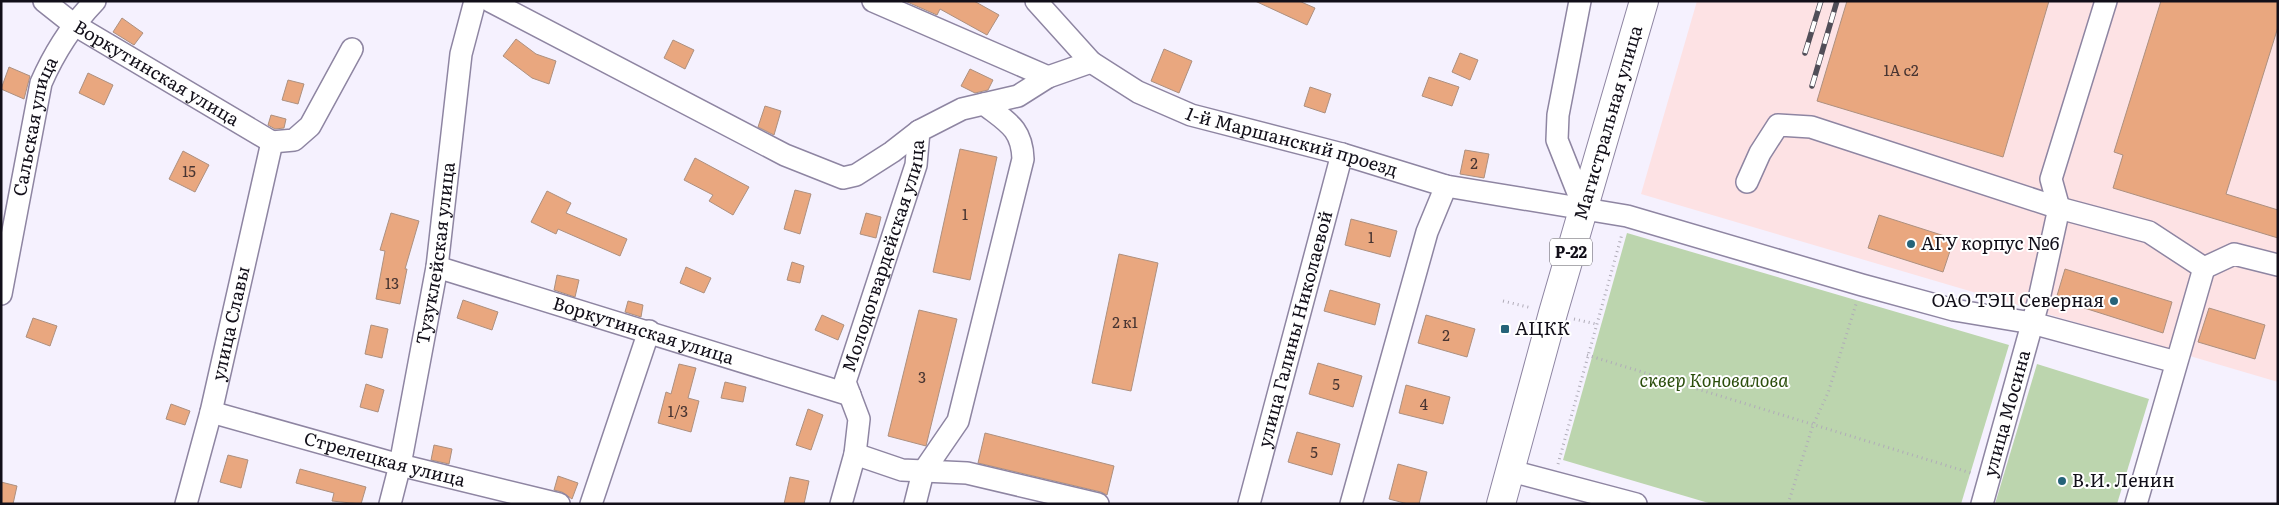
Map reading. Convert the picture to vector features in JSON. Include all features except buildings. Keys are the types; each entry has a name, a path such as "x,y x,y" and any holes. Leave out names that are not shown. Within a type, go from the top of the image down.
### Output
{"highway":[{"name":"Магистральная улица","path":"1501,504 1644,1"}],"street":[{"name":"Воркутинская улица","path":"44,1 73,24 272,142"},
{"name":"Сальская улица","path":"1,294 41,83 54,53 73,24 95,1"},
{"name":"Тузуклейская улица","path":"390,504 400,465 437,267 462,54 474,1"},
{"path":"490,1 785,155 843,178 856,175 892,152 919,131"},
{"path":"873,1 1048,77"},
{"path":"1580,1 1558,115 1557,140 1584,208"},
{"path":"2059,208 2051,179 2106,1"},
{"name":"1-й Маршанский проезд","path":"1038,2 1091,62 1138,92 1191,115 1342,154 1446,186 1627,216 1954,310 2032,324 2176,362"},
{"path":"272,142 294,140 310,126 352,49"},
{"name":"Молодогвардейская улица","path":"842,504 856,454 859,420 845,382 916,165 919,131 962,108 1018,96 1048,77 1091,62"},
{"path":"915,504 923,472 958,421 1023,159 1022,142 1014,127 984,104"},
{"path":"1747,182 1760,153 1778,125 1811,128 2059,208 2149,232 2204,268"},
{"name":"улица Славы","path":"186,504 210,412 272,142"},
{"name":"улица Галины Николаевой","path":"1249,504 1342,154"},
{"path":"1351,504 1427,232 1446,186"},
{"name":"улица Мосина","path":"1982,504 2032,324 2059,208"},
{"path":"2136,504 2204,268 2234,254 2277,265"},
{"name":"Воркутинская улица","path":"437,267 649,331 850,395"},
{"path":"591,504 649,331"},
{"name":"Стрелецкая улица","path":"210,412 400,465 559,504"},
{"path":"856,454 902,470 967,473 1098,504"},
{"path":"1511,471 1553,481 1606,500 1636,504"}],"path":[{"path":"1553,481 1627,216"},
{"path":"1788,504 1813,425 1828,393 1862,285"},
{"path":"1587,356 1988,479"}],"shaded area":[{"path":"1697,1 2278,1 2278,382 1641,194"}],"green space":[{"name":"сквер Коновалова","path":"1627,233 2009,345 1961,504 1712,504 1563,460"},
{"path":"2037,364 2149,399 2117,504 1995,504"}],"railway":[{"path":"1805,53 1821,1"},
{"path":"1812,86 1837,1"}],"place":[{"name":"АГУ корпус №6","path":"1911,244"},
{"name":"ОАО ТЭЦ Северная","path":"2114,301"},
{"name":"АЦКК","path":"1505,329"},
{"name":"В.И. Ленин","path":"2062,481"}]}
